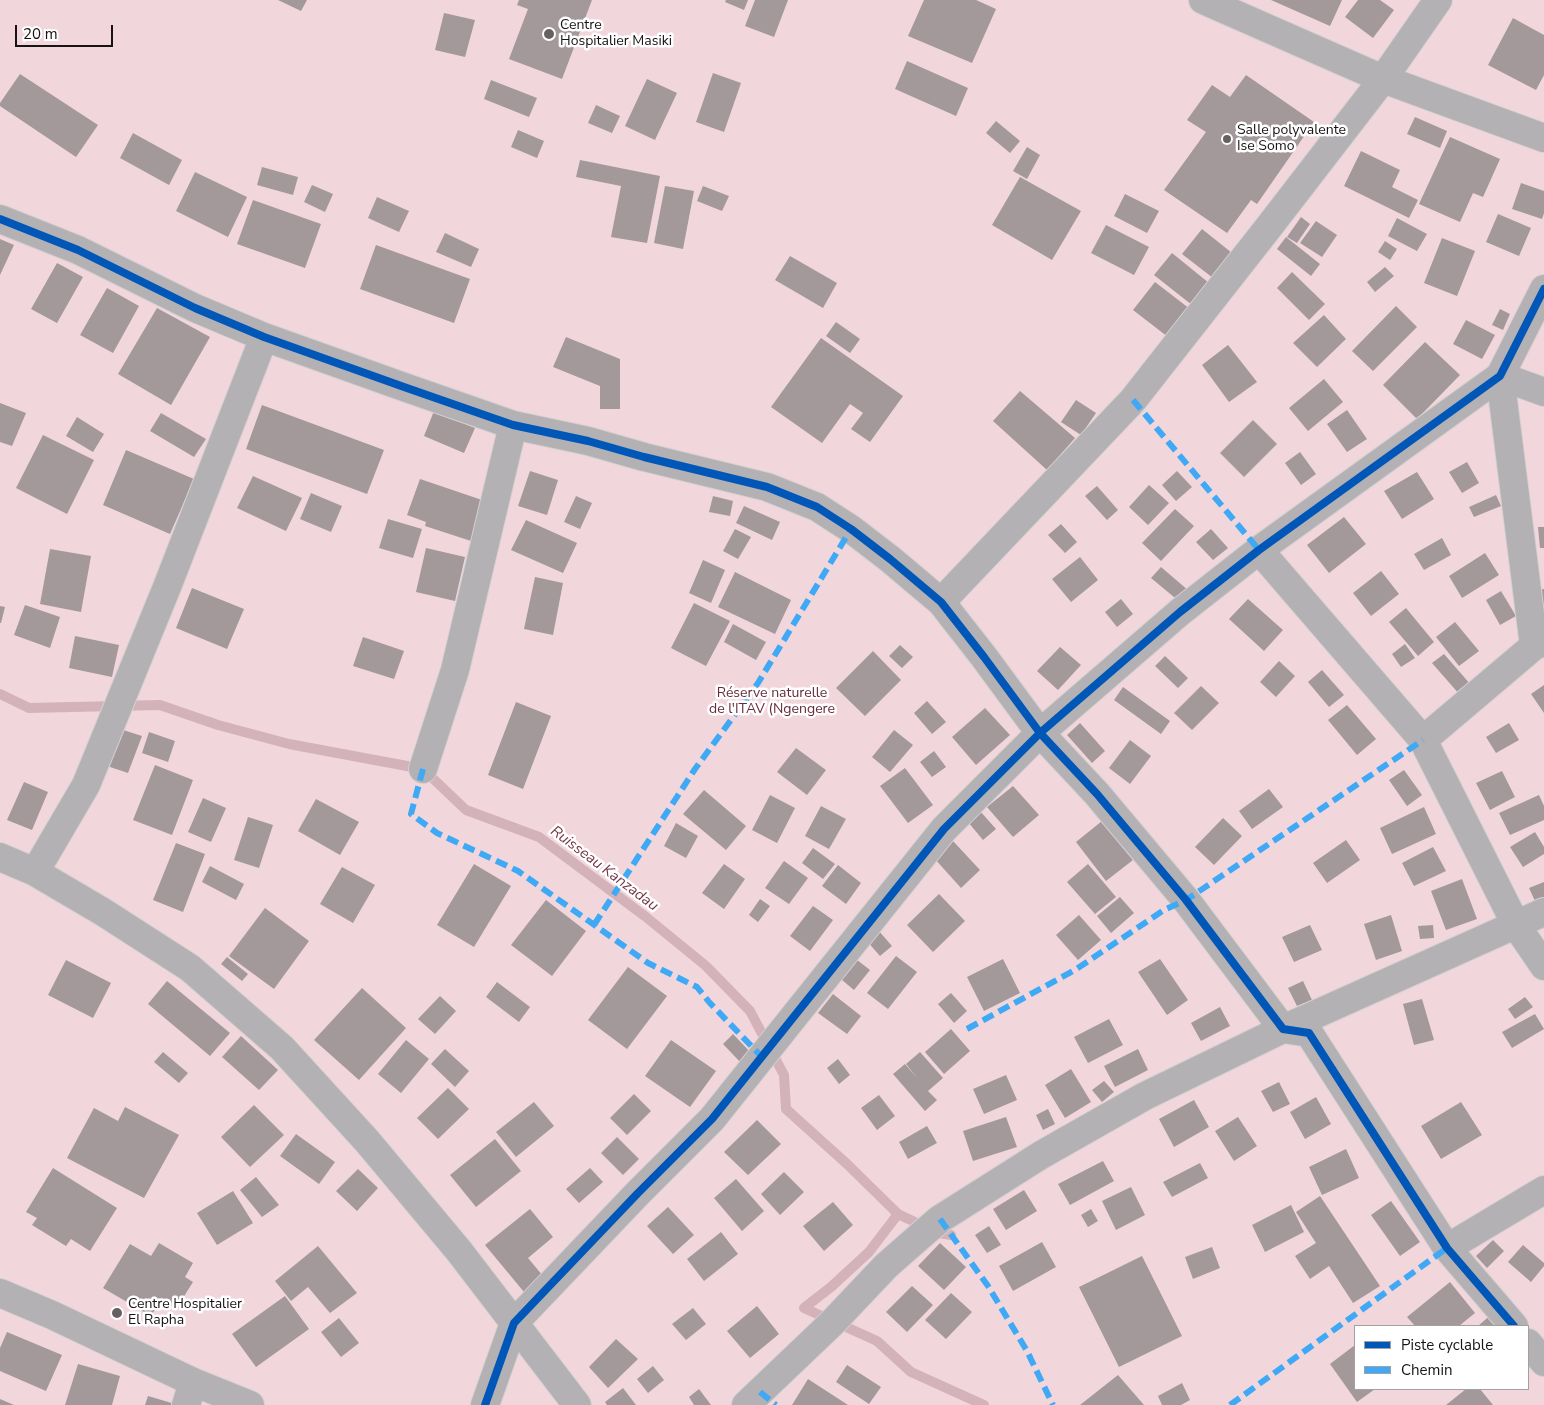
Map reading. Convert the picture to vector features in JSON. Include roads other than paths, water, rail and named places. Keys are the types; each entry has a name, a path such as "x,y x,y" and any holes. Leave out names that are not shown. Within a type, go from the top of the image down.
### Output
{"street":[{"path":"1203,0 1383,78 1544,138"},
{"path":"941,602 1133,400 1383,78 1438,0"},
{"path":"0,219 78,250 195,308 264,337 512,425 588,441 644,457 767,487 817,507 852,529 941,602 1040,733 1097,794 1186,900 1282,1029 1308,1033 1447,1248 1513,1325"},
{"path":"484,1405 514,1323 638,1193 712,1119 944,829 1040,733 1180,612 1259,550 1500,376 1544,289"},
{"path":"35,872 86,785 264,337"},
{"path":"1500,376 1544,392"},
{"path":"1423,740 1539,644 1500,376"},
{"path":"423,769 455,670 512,425"},
{"path":"1259,550 1423,740 1516,925 1544,966"},
{"path":"0,856 35,872 103,912 190,968 282,1048 367,1141 459,1251 577,1405"},
{"path":"746,1405 832,1323 886,1266 940,1219 1041,1155 1145,1096 1282,1029 1544,912"},
{"path":"1447,1248 1544,1190"},
{"path":"0,1293 52,1315 189,1393 250,1405"},
{"path":"1529,1344 1544,1362"}],"waterway":[{"name":"Ruisseau Kanzadau","path":"0,694 29,708 160,705 218,725 289,744 423,769 466,810 539,837 646,917 706,966 750,1011 784,1075 786,1109 847,1164 898,1214 938,1233 951,1235"},
{"name":"Ruisseau Kanzadau","path":"898,1214 869,1252 831,1287 804,1308 877,1341 911,1372 984,1405"}],"place":[{"name":"Centre Hospitalier Masiki","path":"549,34"},
{"name":"Salle polyvalente Ise Somo","path":"1227,139"},
{"name":"Centre Hospitalier El Rapha","path":"117,1313"}],"park label":[{"name":"Réserve naturelle de l'ITAV (Ngengere","path":"772,702"}]}
